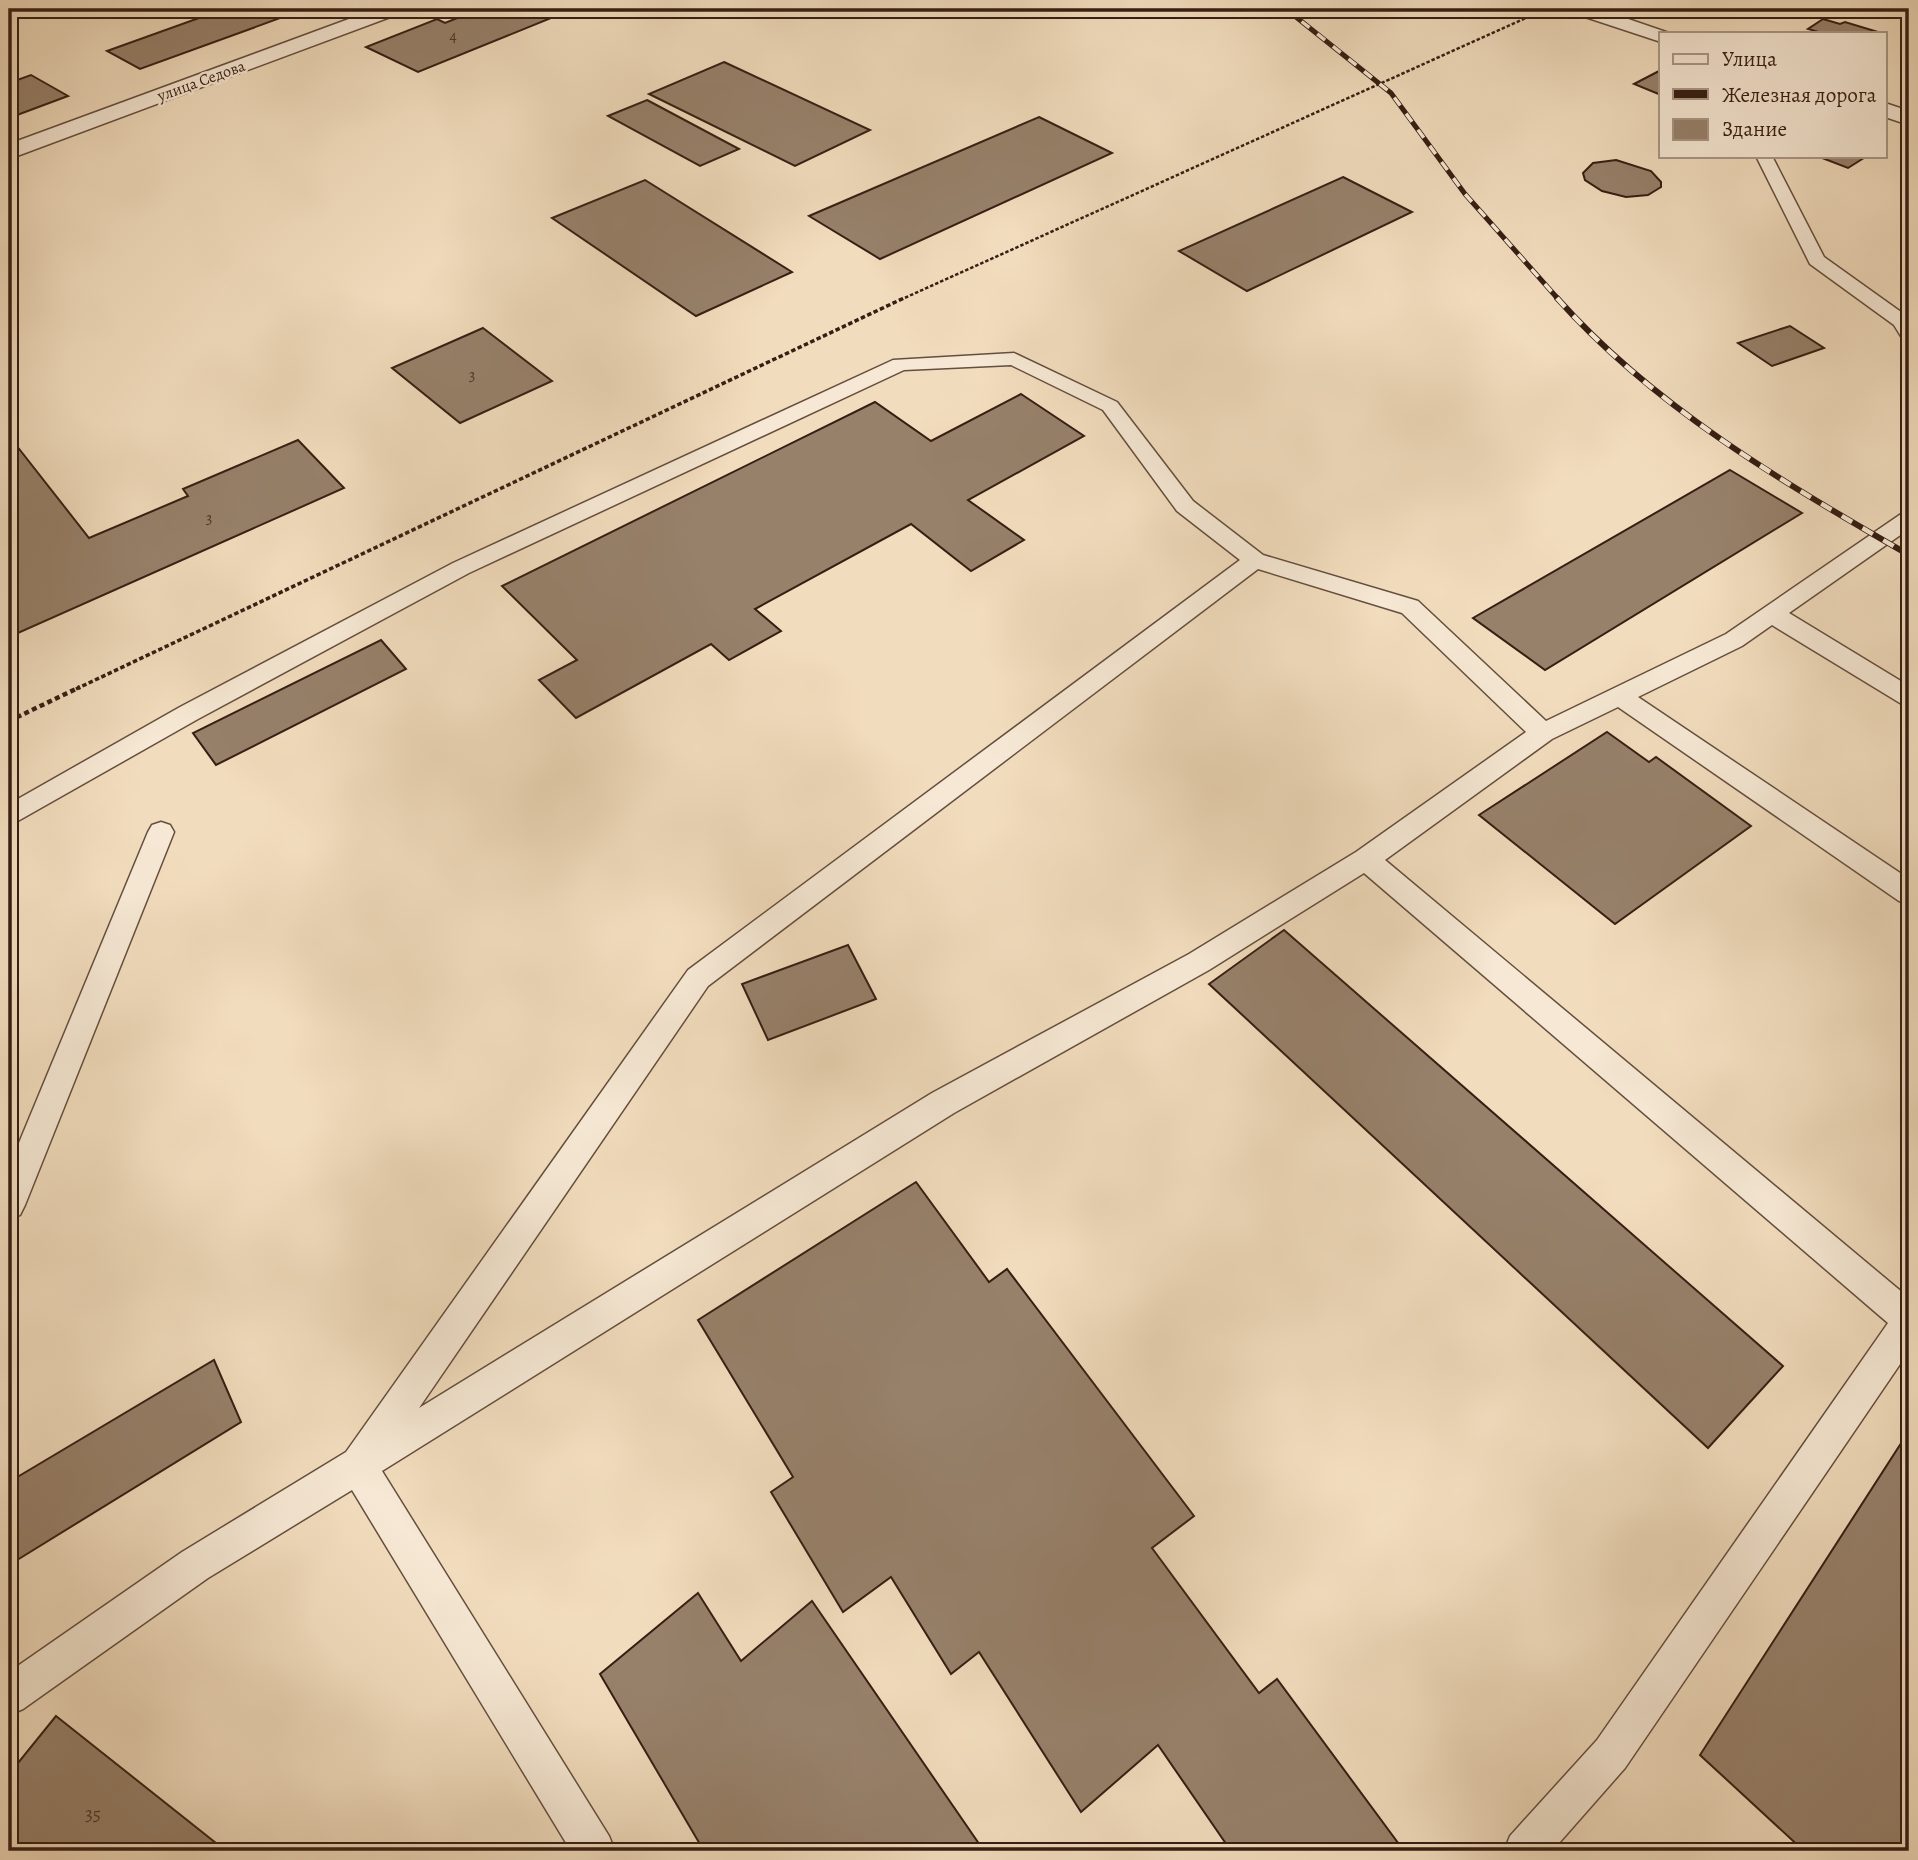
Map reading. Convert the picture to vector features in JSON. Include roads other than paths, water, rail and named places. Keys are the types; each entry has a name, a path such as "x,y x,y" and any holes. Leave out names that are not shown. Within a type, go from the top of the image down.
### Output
{"street":[{"name":"улица Седова","path":"9,152 394,9"},
{"path":"1580,9 1659,35"},
{"path":"1886,110 1909,118"}],"lane":[{"path":"1765,158 1816,261 1901,321 1909,334"},
{"path":"9,816 189,713 461,568 900,364 1014,359 1110,406 1185,506 1255,560 1410,607 1543,733"},
{"path":"9,1695 195,1565 943,1103 1199,962 1366,859 1543,733 1734,640 1909,519"},
{"path":"358,1466 698,978 1255,560"},
{"path":"1772,614 1909,697"},
{"path":"1619,695 1909,893"},
{"path":"9,1205 161,832"},
{"path":"1366,859 1909,1320 1611,1754 1525,1851"},
{"path":"358,1466 594,1851"}],"railway":[{"path":"1286,9 1391,93 1465,194 1559,300"},
{"path":"1557,298 1635,374 1678,408 1768,471 1909,555"}]}
